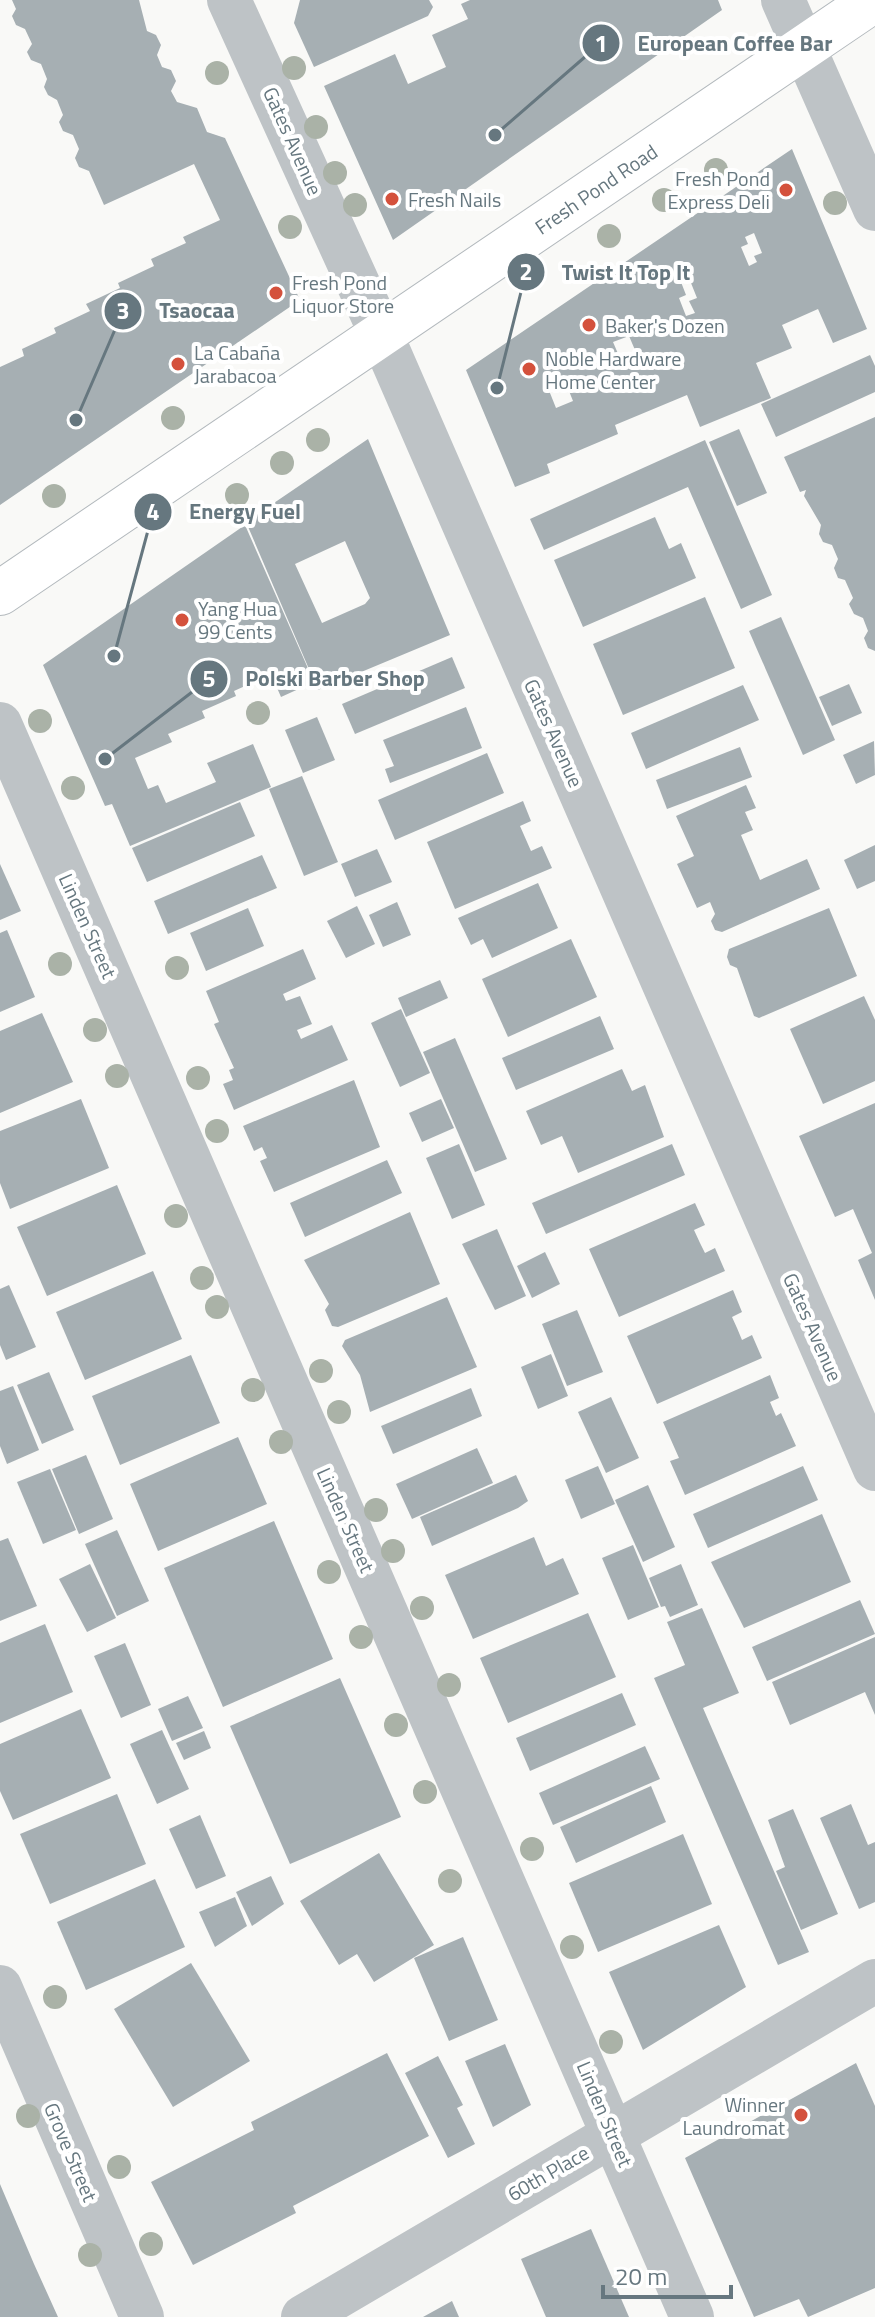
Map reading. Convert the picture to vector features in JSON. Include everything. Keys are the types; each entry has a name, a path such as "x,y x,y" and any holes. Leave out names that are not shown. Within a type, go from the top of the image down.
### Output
{"main road":[{"name":"Fresh Pond Road","path":"0,593 874,0"}],"street":[{"name":"Gates Avenue","path":"229,0 381,334 875,1469"},
{"path":"783,0 875,209"},
{"name":"Linden Street","path":"0,724 692,2317"},
{"name":"60th Place","path":"303,2317 875,1981"},
{"name":"Grove Street","path":"0,1987 142,2317"}],"building":[{"path":"12,0 139,0 147,31 156,35 161,45 157,55 162,67 171,70 176,81 171,91 177,102 197,108 207,132 225,138 300,300 0,505 0,367 24,356 22,349 56,333 54,328 90,311 86,304 120,288 118,283 154,266 151,259 186,243 183,237 220,220 194,164 104,205 89,171 79,167 75,158 79,149 73,135 63,131 59,122 63,115 57,100 48,95 44,87 47,79 41,64 31,60 27,52 32,44 25,29 16,25 12,16 16,9"},
{"path":"300,0 429,0 433,7 428,16 314,67 294,23"},
{"path":"470,0 718,0 722,10 393,240 324,86 395,54 408,84 446,67 432,35 468,19 461,4"},
{"path":"792,149 867,329 833,343 818,309 782,325 792,348 756,363 771,398 700,427 687,395 615,425 618,434 547,464 550,473 515,487 466,370","holes":["754,233 762,253 754,256 757,262 749,266 741,247 748,244 745,237","689,278 697,298 689,301 695,313 686,316 679,298 686,295 681,282","629,336 638,357 622,363 613,342","565,381 573,401 556,408 548,388"]},
{"path":"870,355 875,366 875,392 776,437 761,404"},
{"path":"875,417 875,651 868,648 864,638 868,631 863,618 854,614 849,604 853,598 845,580 838,578 834,568 838,559 832,545 823,542 819,534 821,525 804,496 806,490 800,492 784,457"},
{"path":"739,429 767,493 737,506 709,442"},
{"path":"368,439 450,635 318,690 246,522","holes":["345,541 370,598 365,604 322,623 295,564"]},
{"path":"705,440 772,595 741,609 688,487 544,550 530,519"},
{"path":"655,517 669,549 681,543 696,578 583,627 554,560"},
{"path":"245,525 314,682 281,697 271,674 234,691 236,696 202,711 205,718 168,734 172,742 135,758 148,789 158,785 166,803 216,782 207,763 253,744 271,787 130,846 112,804 105,806 43,665"},
{"path":"705,597 735,668 623,715 593,644"},
{"path":"781,617 835,740 803,755 749,631"},
{"path":"452,657 465,688 355,734 342,704"},
{"path":"849,684 862,713 832,726 819,697"},
{"path":"743,685 759,720 646,769 631,733"},
{"path":"466,707 482,748 390,783 385,769 394,766 383,740"},
{"path":"317,717 335,760 303,773 285,730"},
{"path":"874,741 875,775 856,784 843,755"},
{"path":"740,747 752,777 667,809 656,780"},
{"path":"487,753 504,793 395,840 378,800"},
{"path":"302,776 338,862 304,876 269,789"},
{"path":"746,785 756,808 745,812 753,830 741,835 760,880 807,859 820,889 722,932 715,930 711,921 715,914 710,902 697,908 677,864 694,856 676,816"},
{"path":"523,801 531,821 520,826 531,851 542,846 552,868 455,909 427,842"},
{"path":"240,802 255,836 147,882 132,848"},
{"path":"875,845 875,881 857,889 844,860"},
{"path":"377,849 392,882 355,897 341,864"},
{"path":"262,855 277,888 168,934 154,901"},
{"path":"0,864 21,911 0,920"},
{"path":"538,883 558,928 492,958 483,939 471,945 458,918"},
{"path":"397,902 411,935 383,947 369,915"},
{"path":"357,906 375,944 346,958 327,921"},
{"path":"248,908 264,946 206,971 190,933"},
{"path":"829,908 857,976 759,1018 754,1016 737,968 730,965 727,957 729,949"},
{"path":"7,930 35,997 0,1012 0,933"},
{"path":"571,939 597,997 508,1037 482,979"},
{"path":"303,949 316,979 283,994 286,1001 300,996 312,1024 297,1030 301,1039 332,1025 348,1060 234,1110 223,1084 233,1080 229,1070 234,1068 214,1024 219,1022 206,991"},
{"path":"440,980 448,998 406,1017 398,998"},
{"path":"864,996 875,1020 875,1081 823,1104 790,1029"},
{"path":"401,1009 430,1073 400,1087 371,1023"},
{"path":"42,1013 73,1082 0,1113 0,1031"},
{"path":"600,1016 614,1049 516,1090 502,1058"},
{"path":"455,1038 507,1159 475,1172 423,1052"},
{"path":"622,1069 632,1091 645,1085 664,1137 578,1173 562,1136 541,1145 526,1111"},
{"path":"354,1080 380,1147 274,1192 260,1161 267,1158 262,1147 254,1151 243,1126"},
{"path":"81,1099 109,1168 10,1209 0,1183 0,1131"},
{"path":"441,1099 454,1128 422,1142 409,1113"},
{"path":"875,1103 875,1300 858,1260 872,1253 853,1209 835,1217 799,1136"},
{"path":"459,1144 485,1205 452,1219 426,1158"},
{"path":"672,1144 685,1175 546,1234 532,1203"},
{"path":"387,1160 402,1193 305,1237 290,1203"},
{"path":"117,1185 146,1254 47,1296 17,1227"},
{"path":"695,1203 705,1225 694,1230 705,1253 715,1248 725,1271 619,1317 589,1249"},
{"path":"410,1212 440,1284 338,1327 332,1326 325,1310 329,1304 304,1260"},
{"path":"497,1229 526,1296 495,1310 462,1244"},
{"path":"545,1252 560,1284 532,1298 517,1266"},
{"path":"153,1271 182,1339 85,1380 56,1312"},
{"path":"9,1285 36,1347 6,1360 0,1345 0,1289"},
{"path":"733,1290 742,1312 732,1317 742,1340 752,1335 762,1358 657,1404 627,1336"},
{"path":"447,1297 477,1367 370,1412 360,1375 342,1346 345,1340"},
{"path":"577,1310 603,1372 567,1386 542,1324"},
{"path":"551,1354 568,1396 538,1409 521,1367"},
{"path":"191,1355 220,1423 120,1465 92,1396"},
{"path":"49,1372 74,1430 42,1444 17,1385"},
{"path":"770,1375 779,1398 770,1402 776,1416 781,1413 796,1446 685,1495 670,1461 679,1458 663,1422"},
{"path":"13,1386 39,1450 7,1464 0,1446 0,1391"},
{"path":"471,1388 482,1416 393,1454 381,1426"},
{"path":"611,1397 639,1458 606,1473 578,1412"},
{"path":"238,1437 267,1504 158,1551 130,1484"},
{"path":"477,1448 493,1483 412,1519 396,1484"},
{"path":"86,1455 113,1519 79,1534 52,1469"},
{"path":"598,1466 615,1504 581,1519 565,1480"},
{"path":"803,1466 818,1500 708,1548 693,1514"},
{"path":"50,1469 76,1530 43,1544 17,1482"},
{"path":"516,1475 528,1501 432,1546 420,1517"},
{"path":"648,1485 675,1547 643,1562 615,1500"},
{"path":"822,1514 851,1582 744,1628 711,1562"},
{"path":"274,1521 333,1659 223,1707 164,1568"},
{"path":"117,1530 149,1601 117,1616 85,1544"},
{"path":"534,1537 546,1566 563,1558 579,1594 473,1639 445,1575"},
{"path":"8,1538 37,1606 0,1621 0,1541"},
{"path":"633,1545 659,1607 628,1620 602,1558"},
{"path":"90,1564 116,1618 87,1632 59,1579"},
{"path":"681,1564 698,1605 670,1617 665,1606 661,1607 649,1578"},
{"path":"860,1600 875,1634 767,1681 752,1647"},
{"path":"702,1608 739,1693 703,1708 809,1952 778,1965 654,1678 685,1665 667,1622"},
{"path":"588,1613 616,1677 508,1723 480,1658"},
{"path":"45,1624 73,1692 0,1723 0,1643"},
{"path":"875,1637 875,1715 865,1692 790,1725 772,1682"},
{"path":"125,1643 151,1705 121,1718 94,1656"},
{"path":"340,1678 401,1817 290,1864 230,1726"},
{"path":"622,1693 636,1725 530,1771 516,1738"},
{"path":"188,1696 203,1728 172,1741 158,1709"},
{"path":"81,1709 111,1778 13,1820 0,1791 0,1744"},
{"path":"162,1730 189,1789 157,1804 130,1744"},
{"path":"204,1731 211,1748 184,1760 176,1743"},
{"path":"645,1746 660,1779 553,1825 539,1793"},
{"path":"651,1786 666,1822 576,1863 560,1827"},
{"path":"117,1794 146,1864 50,1904 20,1834"},
{"path":"851,1804 868,1845 875,1842 875,1902 859,1909 820,1818"},
{"path":"793,1809 838,1914 801,1930 776,1871 785,1867 768,1820"},
{"path":"200,1815 226,1876 196,1889 169,1829"},
{"path":"683,1834 712,1904 598,1952 569,1883"},
{"path":"379,1853 434,1945 374,1982 357,1954 339,1965 300,1901"},
{"path":"271,1876 284,1904 252,1926 236,1892"},
{"path":"155,1879 185,1947 86,1990 57,1922"},
{"path":"235,1897 247,1926 215,1947 199,1912"},
{"path":"719,1925 746,1987 643,2050 609,1972"},
{"path":"463,1937 498,2020 449,2041 414,1958"},
{"path":"191,1963 250,2061 173,2107 114,2009"},
{"path":"505,2044 531,2105 493,2127 465,2061"},
{"path":"387,2053 429,2136 293,2206 296,2213 193,2265 151,2182 254,2130 251,2122"},
{"path":"438,2056 463,2105 457,2108 475,2144 448,2158 405,2073"},
{"path":"856,2063 875,2106 875,2288 808,2317 799,2299 754,2317 685,2158"},
{"path":"0,2184 34,2264 58,2317 0,2317"},
{"path":"591,2229 629,2317 546,2317 521,2259"},
{"path":"452,2301 459,2317 423,2317"}],"place":[{"name":"European Coffee Bar","path":"495,135"},
{"name":"Fresh Pond Express Deli","path":"786,190"},
{"name":"Fresh Nails","path":"392,199"},
{"name":"Fresh Pond Liquor Store","path":"276,293"},
{"name":"Baker's Dozen","path":"589,325"},
{"name":"La Cabaña Jarabacoa","path":"178,364"},
{"name":"Noble Hardware Home Center","path":"529,369"},
{"name":"Twist It Top It","path":"497,388"},
{"name":"Tsaocaa","path":"76,420"},
{"name":"Yang Hua 99 Cents","path":"182,620"},
{"name":"Energy Fuel","path":"114,656"},
{"name":"Polski Barber Shop","path":"105,759"},
{"name":"Winner Laundromat","path":"801,2115"}]}
